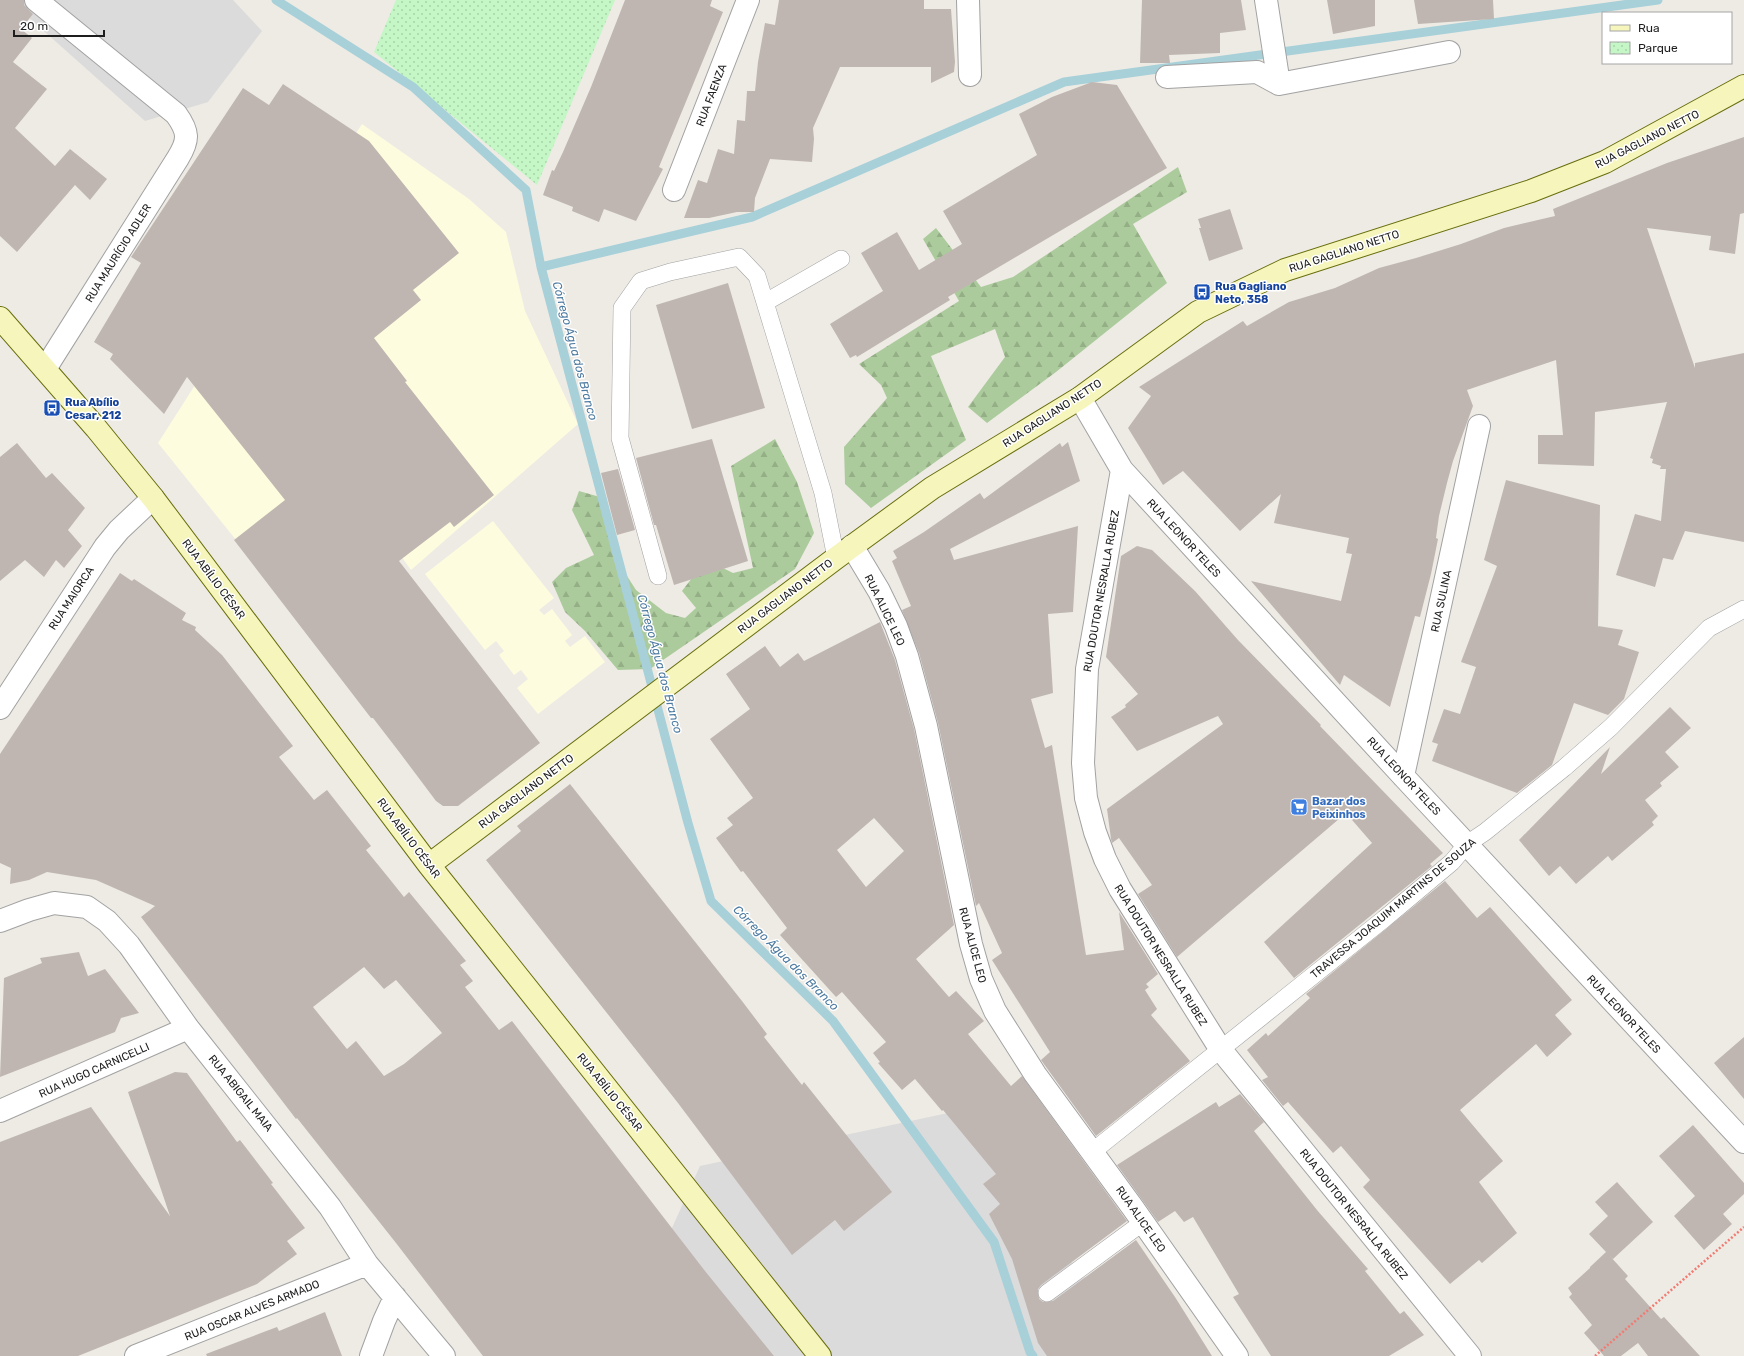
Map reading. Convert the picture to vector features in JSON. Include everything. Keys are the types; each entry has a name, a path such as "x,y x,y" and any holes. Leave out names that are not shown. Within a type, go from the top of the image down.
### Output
{"street":[{"name":"RUA MAURÍCIO ADLER","path":"36,0 176,114 184,125 187,135 184,148 178,158 45,369"},
{"name":"RUA FAENZA","path":"674,190 748,0"},
{"path":"968,0 970,75"},
{"path":"1266,0 1279,84"},
{"path":"1167,76 1257,72 1279,84 1449,52"},
{"name":"RUA GAGLIANO NETTO","path":"429,865 844,552 932,488 1080,398 1198,312 1285,270 1531,191 1605,162 1744,86"},
{"name":"RUA ABÍLIO CÉSAR","path":"0,318 96,428 153,498 429,865 820,1356"},
{"name":"RUA LEONOR TELES","path":"1080,398 1122,470 1466,844 1744,1142"},
{"name":"RUA SULINA","path":"1404,776 1480,426"},
{"name":"RUA DOUTOR NESRALLA RUBEZ","path":"1122,470 1086,669 1083,764 1086,798 1095,832 1105,859 1120,889 1221,1050 1470,1356"},
{"name":"RUA MAIORCA","path":"0,708 105,547 153,498"},
{"name":"RUA ALICE LEO","path":"844,552 879,591 896,626 907,656 926,726 955,870 981,979 995,1011 1035,1074 1133,1208 1142,1223 1237,1356"},
{"name":"RUA ABIGAIL MAIA","path":"0,921 29,910 54,904 87,907 107,921 129,945 188,1028 330,1207 367,1264 444,1356"},
{"name":"RUA HUGO CARNICELLI","path":"0,1111 188,1028"},
{"name":"RUA OSCAR ALVES ARMADO","path":"136,1356 367,1264"},
{"path":"372,1356 384,1321 395,1297"}],"lane":[{"path":"658,576 620,438 622,308 641,281 670,272 739,257 757,276 823,493 844,552"},
{"path":"766,302 841,259"},
{"name":"TRAVESSA JOAQUIM MARTINS DE SOUZA","path":"1092,1152 1384,919 1452,862 1466,844 1485,832 1508,814 1611,727 1709,628 1744,609"},
{"path":"1047,1293 1142,1223"}],"path":[{"path":"1595,1356 1744,1227"}],"shaded area":[{"path":"9,0 233,0 262,31 208,102 145,121"},
{"path":"362,124 469,199 506,232 525,311 578,424 411,570 349,483 249,556 158,443"},
{"path":"493,521 554,598 539,610 544,615 552,609 572,635 565,641 570,647 585,636 605,662 538,714 517,688 528,679 521,670 514,675 499,655 504,651 496,641 485,650 425,574"},
{"path":"948,1113 1150,1356 614,1356 700,1166"}],"green space":[{"path":"396,0 615,0 537,185 374,52"},
{"path":"1178,167 1187,192 1133,224 1167,283 1056,372 987,423 968,407 1005,357 995,329 931,356 966,440 871,508 845,484 844,447 887,398 881,385 859,364 959,301 923,239 936,228 981,287 1013,277"},
{"path":"775,439 797,482 814,533 795,569 650,669 618,670 585,631 565,612 552,582 566,568 594,555 572,510 579,491 600,497 618,562 636,590 666,613 685,618 696,608 682,591 695,574 723,568 733,573 753,568 731,466"}],"building":[{"path":"0,0 24,0 24,5 33,14 21,29 32,38 13,62 47,89 15,128 55,166 70,149 107,179 90,200 75,185 17,252 0,236"},
{"path":"625,0 712,0 710,6 723,12 659,167 663,169 636,221 604,209 599,222 572,211 573,207 543,195 552,170 554,171 563,152 591,87"},
{"path":"779,0 924,0 924,9 951,9 955,62 954,72 931,83 931,67 840,67 813,128 814,139 812,162 770,159 755,198 754,212 737,212 709,218 684,218 698,180 707,183 718,149 734,154 737,120 745,121 747,91 755,91 758,62 765,23 775,25"},
{"path":"1142,0 1241,0 1246,30 1220,33 1220,53 1169,55 1170,63 1140,63"},
{"path":"1327,0 1375,0 1375,26 1333,34"},
{"path":"1414,0 1493,0 1494,19 1418,24"},
{"path":"1092,82 1117,85 1167,168 948,297 950,300 857,357 856,355 850,358 830,324 883,291 861,253 897,232 919,270 962,244 943,211 1037,155 1019,114 1052,97"},
{"path":"283,84 369,141 459,253 413,290 421,300 374,338 407,381 405,382 494,495 454,527 450,522 399,561 540,743 458,806 443,806 436,801 234,540 285,500 187,377 164,414 110,359 113,354 94,342 141,263 131,257 243,88 269,105"},
{"path":"1744,137 1744,213 1740,214 1735,254 1709,250 1711,236 1647,228 1695,368 1695,363 1744,353 1744,542 1685,531 1673,560 1663,558 1655,587 1616,575 1635,514 1661,521 1666,469 1660,469 1661,466 1652,463 1653,459 1650,458 1667,402 1595,412 1594,466 1538,464 1538,435 1563,435 1556,360 1467,390 1473,406 1453,461 1447,483 1439,516 1436,538 1438,539 1431,574 1420,617 1415,616 1390,707 1344,675 1340,685 1251,581 1341,601 1352,554 1346,553 1349,538 1274,523 1281,494 1240,531 1183,471 1163,485 1128,428 1151,396 1139,387 1243,321 1247,326 1289,302 1335,288 1379,268 1461,244 1504,228 1555,216 1553,209 1667,163"},
{"path":"1230,209 1243,249 1209,261 1199,228 1201,228 1198,219"},
{"path":"728,283 765,408 692,429 656,305"},
{"path":"712,439 748,561 674,585 656,525 654,525 636,458"},
{"path":"1068,442 1080,481 950,549 954,560 1078,526 1073,612 1048,614 1053,693 1031,699 1045,748 1052,745 1086,955 1124,950 1119,912 1158,974 1146,984 1149,987 1145,990 1157,1009 1151,1015 1190,1061 1096,1136 1041,1060 1050,1052 992,960 1002,953 979,903 976,906 938,723 919,653 902,610 911,606 892,561 897,558 893,551 924,532 980,493 984,499 1060,443 1062,447"},
{"path":"17,443 46,478 52,473 85,508 68,530 82,546 64,568 56,560 44,577 25,560 0,581 0,457"},
{"path":"618,469 635,530 617,535 601,473"},
{"path":"1506,480 1600,505 1598,626 1623,630 1618,645 1639,652 1624,699 1608,715 1574,703 1552,765 1517,793 1432,761 1438,744 1432,742 1444,709 1460,714 1476,667 1461,662 1497,566 1484,560"},
{"path":"1137,546 1152,550 1195,591 1238,640 1443,853 1430,864 1432,866 1294,978 1264,942 1372,843 1346,813 1177,957 1138,894 1152,885 1119,838 1112,843 1107,809 1223,724 1218,716 1137,751 1111,717 1126,707 1125,705 1138,694 1106,657 1121,556"},
{"path":"120,573 132,581 134,579 186,613 182,620 196,627 195,630 222,655 293,746 279,757 314,800 327,790 371,846 366,850 404,897 409,892 466,961 460,965 473,981 465,987 499,1030 512,1021 705,1271 774,1356 483,1356 396,1243 297,1118 296,1119 141,917 155,906 96,880 47,872 29,880 10,884 11,868 0,863 0,754","holes":["364,967 384,989 396,980 442,1033 404,1064 384,1076 356,1041 347,1049 313,1007"]},
{"path":"880,622 895,660 914,729 954,925 916,959 949,997 956,991 984,1021 968,1034 1011,1086 1022,1076 1127,1221 1041,1285 1038,1289 1039,1299 1043,1302 1053,1301 1136,1240 1175,1297 1212,1356 1047,1356 1038,1343 1012,1259 989,1214 1000,1204 983,1184 996,1174 915,1079 902,1090 878,1063 880,1062 873,1053 886,1042 842,992 836,997 780,935 787,928 743,871 741,872 716,838 733,825 727,818 753,798 710,739 750,709 726,674 765,646 780,667 798,653 804,661","holes":["874,818 904,851 866,887 837,850"]},
{"path":"1670,707 1691,728 1665,752 1679,767 1660,783 1662,786 1645,800 1658,816 1652,822 1654,825 1612,861 1608,856 1576,884 1560,866 1549,876 1519,840 1610,747 1601,774"},
{"path":"570,784 742,1001 767,1034 764,1037 802,1085 804,1082 892,1192 844,1231 835,1220 792,1255 678,1103 486,860 521,831 517,826"},
{"path":"1445,881 1477,918 1490,907 1572,1000 1555,1015 1572,1034 1547,1057 1536,1044 1460,1110 1503,1161 1479,1182 1517,1233 1482,1263 1479,1260 1450,1284 1363,1187 1370,1180 1341,1146 1333,1153 1288,1102 1283,1106 1262,1080 1268,1077 1247,1050 1266,1033 1268,1036 1310,998 1306,994"},
{"path":"79,952 88,976 105,969 139,1013 121,1018 115,1032 0,1077 4,978 42,963 40,958"},
{"path":"1744,1037 1744,1099 1714,1063"},
{"path":"175,1072 187,1073 237,1142 240,1140 273,1183 271,1184 305,1228 287,1241 297,1254 257,1284 78,1356 0,1356 0,1142 91,1107 170,1216 128,1092"},
{"path":"1240,1094 1264,1122 1254,1131 1317,1210 1368,1269 1365,1271 1400,1314 1404,1311 1424,1335 1389,1356 1271,1356 1233,1297 1239,1294 1193,1217 1184,1222 1175,1211 1158,1222 1117,1165 1216,1102 1219,1107"},
{"path":"1693,1125 1744,1183 1744,1194 1723,1214 1732,1224 1704,1250 1674,1216 1695,1196 1659,1156"},
{"path":"1617,1182 1653,1222 1613,1259 1610,1256 1628,1276 1625,1279 1661,1319 1664,1317 1700,1356 1648,1356 1638,1343 1621,1356 1604,1356 1584,1333 1592,1325 1569,1297 1572,1294 1568,1288 1606,1252 1589,1234 1608,1216 1595,1202"},
{"path":"325,1312 342,1356 207,1356 206,1354 277,1327 279,1331"}],"waterway":[{"name":"Córrego Água dos Branco","path":"276,0 413,87 526,190 541,267 688,823 711,901 833,1021 994,1242 1030,1352 1033,1356"},
{"path":"541,267 752,217 1064,82 1658,0"}],"place":[{"name":"Rua Gagliano Neto, 358","path":"1202,292"},
{"name":"Rua Abílio Cesar, 212","path":"52,408"},
{"name":"Bazar dos Peixinhos","path":"1299,807"}]}
